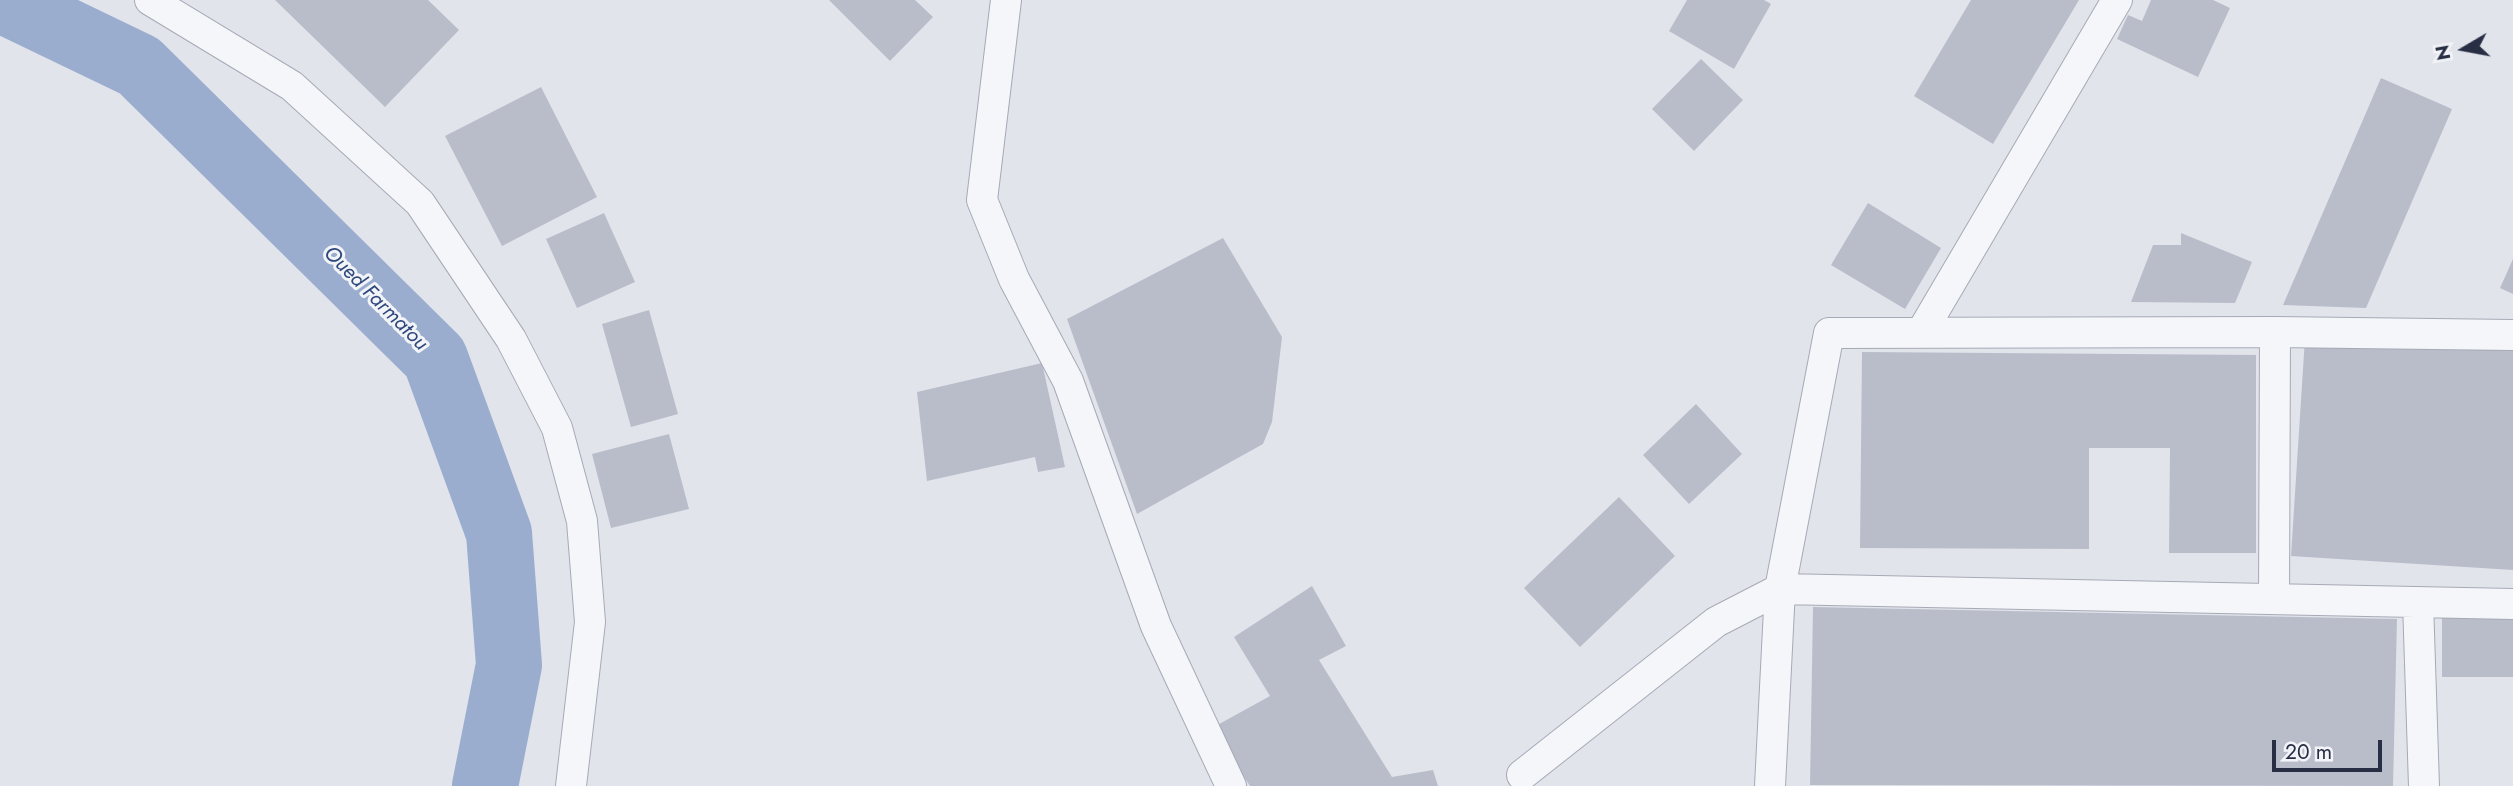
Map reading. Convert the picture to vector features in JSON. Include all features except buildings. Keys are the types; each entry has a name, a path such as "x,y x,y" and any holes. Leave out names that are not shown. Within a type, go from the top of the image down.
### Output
{"street":[{"path":"150,0 292,86 420,203 511,339 556,428 582,521 590,622 571,786"},
{"path":"1006,0 982,200 1014,279 1069,381 1156,626 1231,786"},
{"path":"1920,332 2117,0"},
{"path":"2274,332 2274,599"},
{"path":"1770,786 1780,589 1829,333 2274,332 2513,335"},
{"path":"1522,775 1716,622 1780,589 2513,604"},
{"path":"2418,602 2424,786"}],"waterway":[{"name":"Oued Farmatou","path":"2,0 139,66 435,358 499,533 509,665 485,786"}]}
